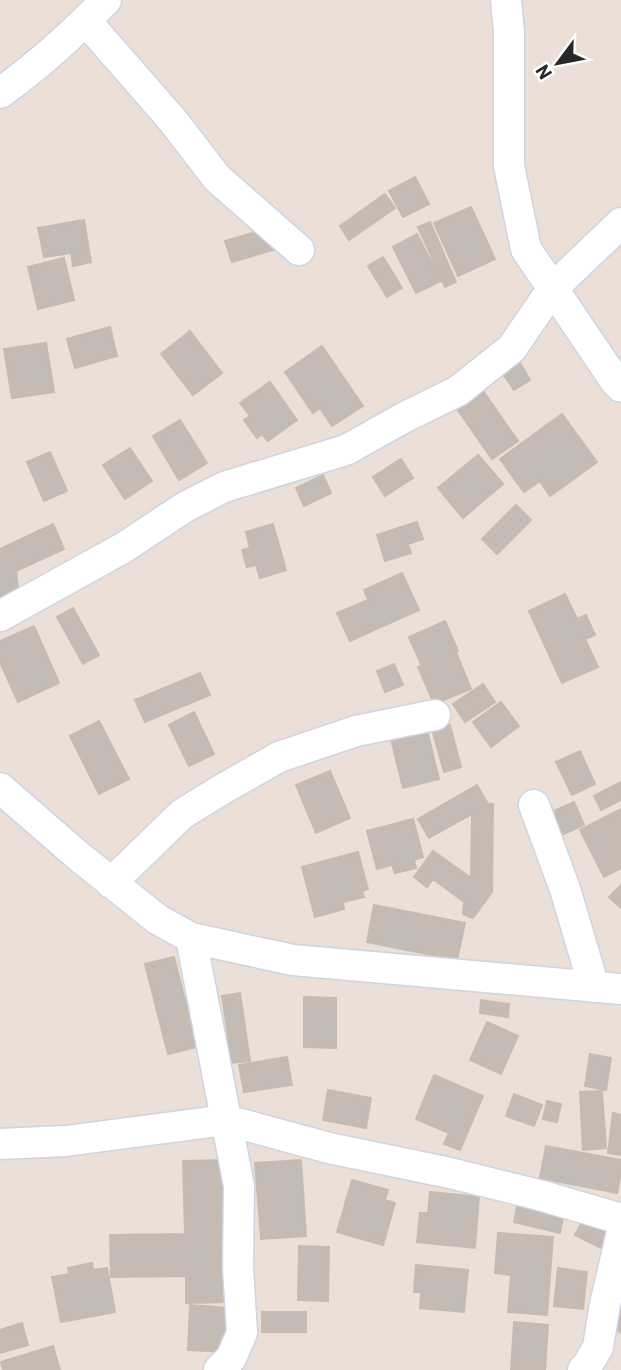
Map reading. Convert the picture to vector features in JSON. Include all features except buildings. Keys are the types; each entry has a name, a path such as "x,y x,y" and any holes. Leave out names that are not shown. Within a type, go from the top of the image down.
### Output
{"street":[{"path":"506,0 509,33 509,166 526,249 621,387"},
{"path":"0,93 22,77 96,10 174,122 217,178 299,250"},
{"path":"0,616 123,548 185,507 224,487 346,450 458,391 512,348 553,288 621,223"},
{"path":"111,883 182,814 279,757 356,731 435,715"},
{"path":"0,788 111,883 157,919 191,938 293,960 607,988 534,805"},
{"path":"191,938 239,1186 238,1267 243,1333 231,1358 219,1370"},
{"path":"0,1144 66,1141 226,1120 329,1148 539,1195 621,1219"},
{"path":"583,1370 598,1346 621,1236"}]}
